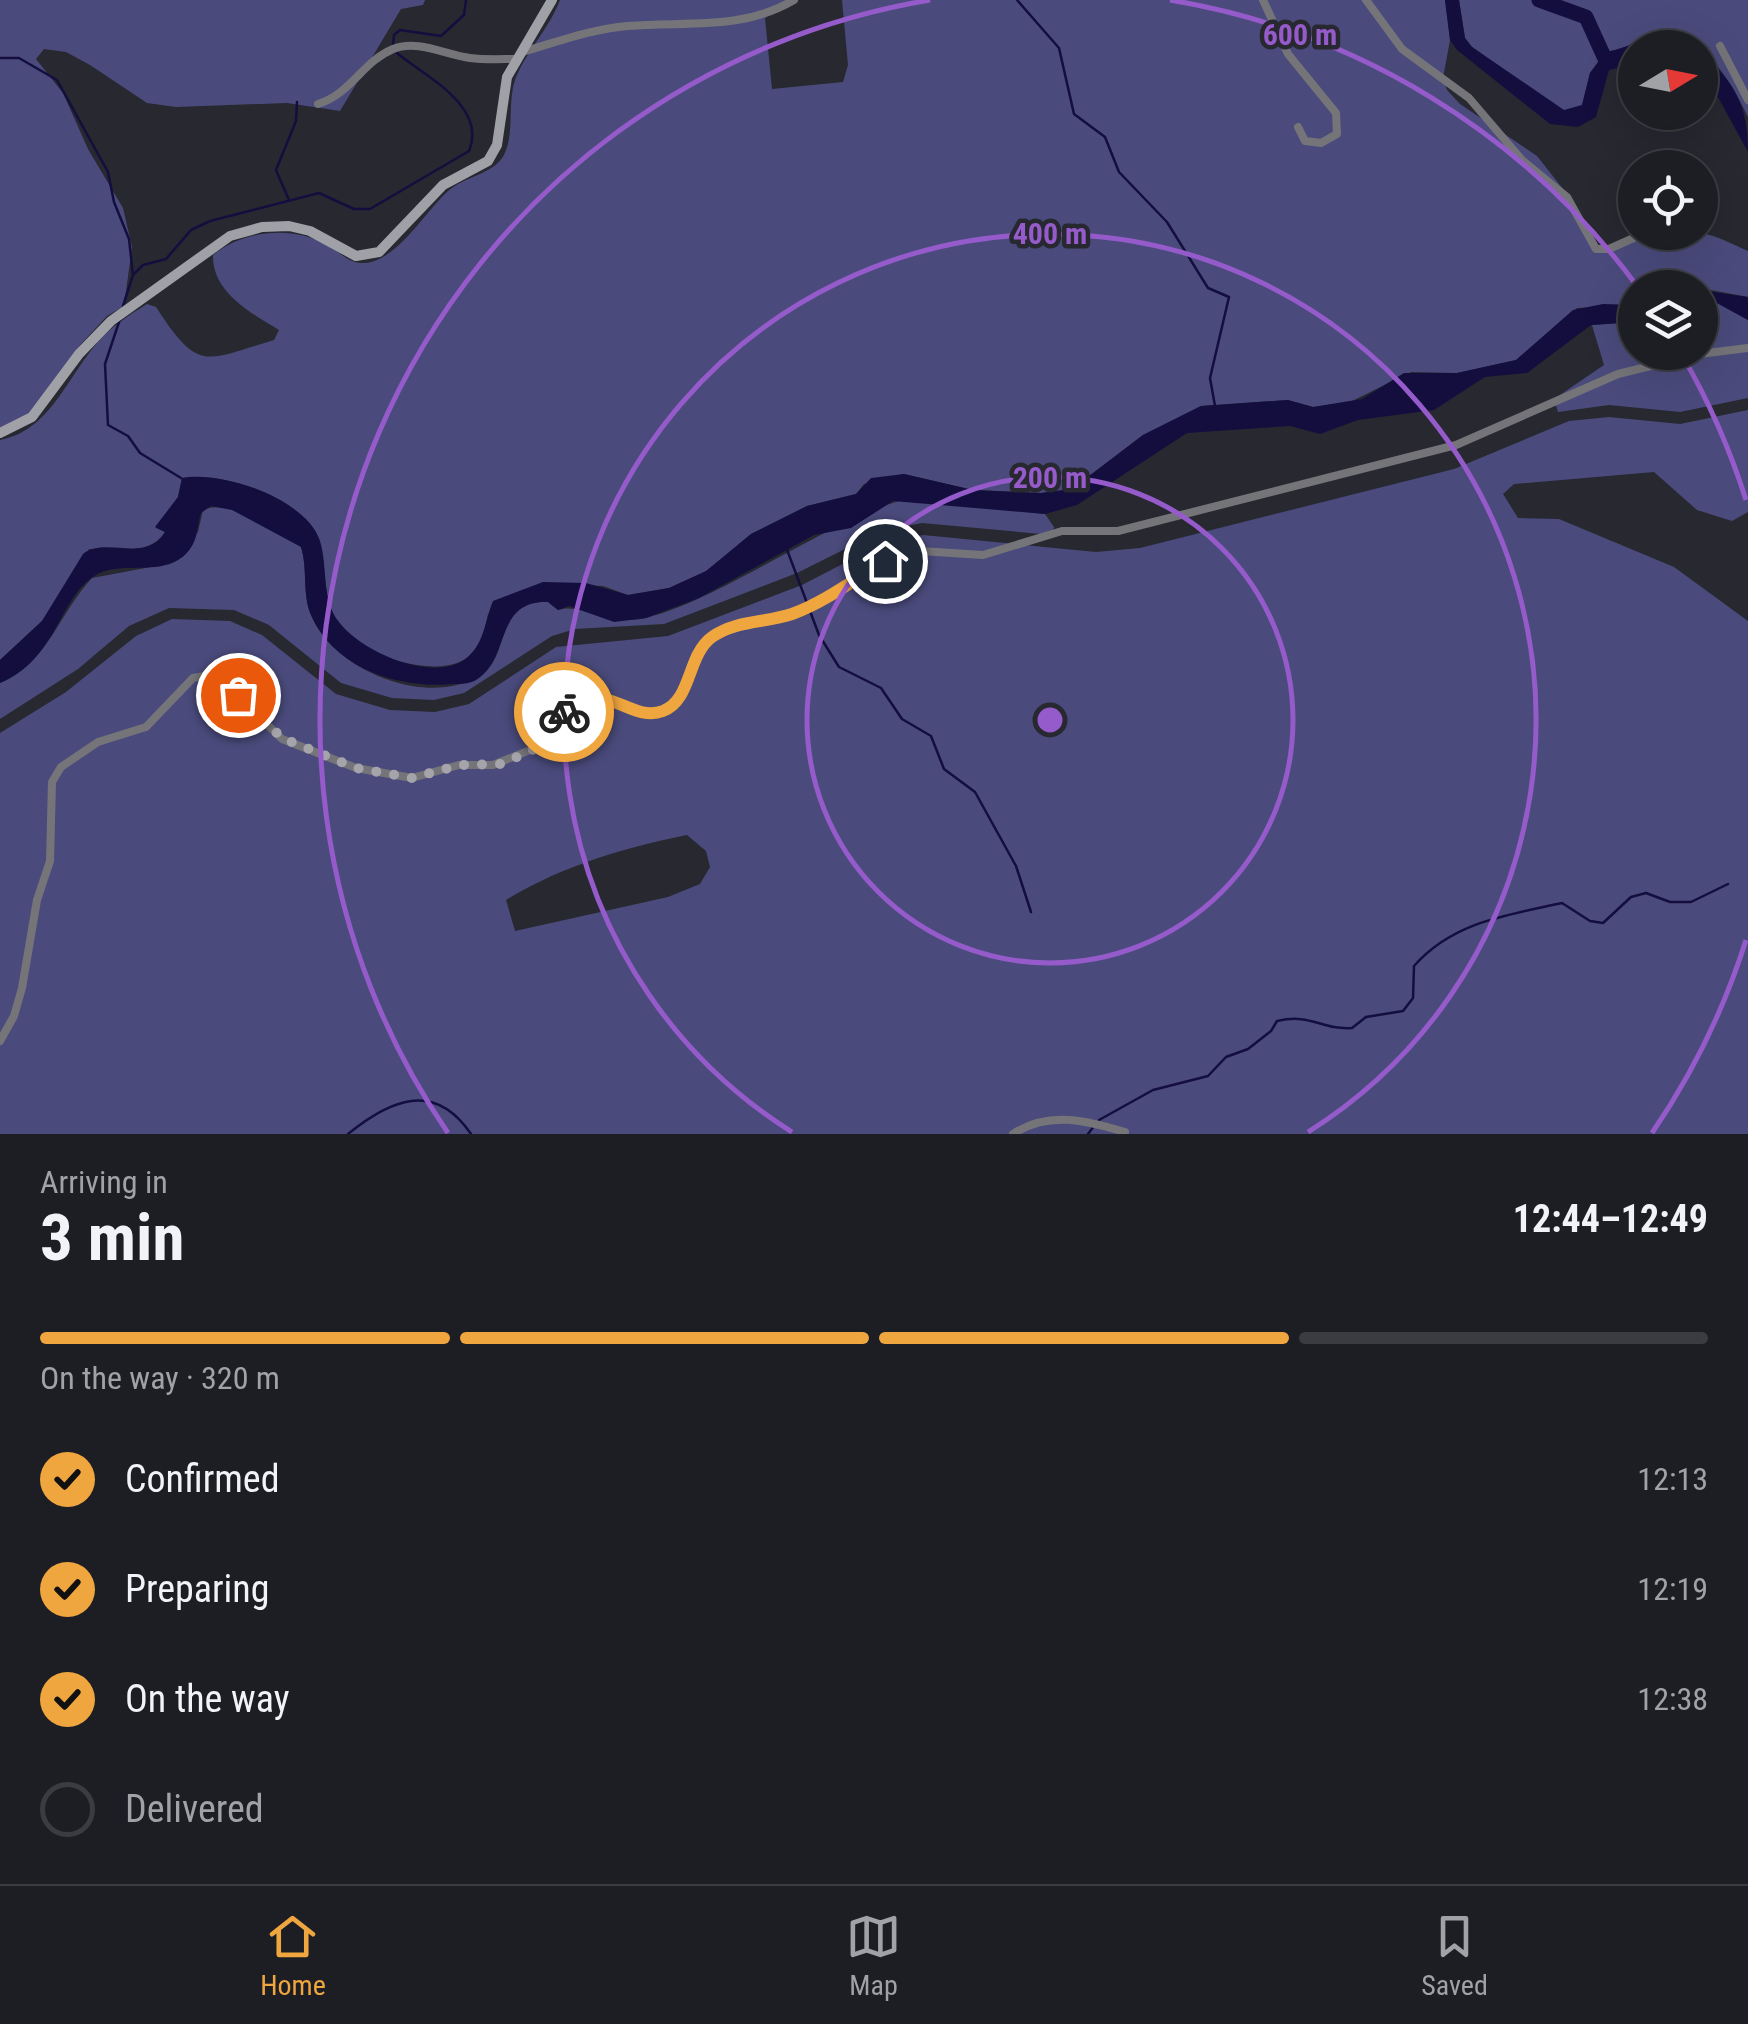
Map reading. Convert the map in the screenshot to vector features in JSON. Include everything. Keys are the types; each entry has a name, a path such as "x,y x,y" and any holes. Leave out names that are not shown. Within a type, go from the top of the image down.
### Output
{"main road":[{"path":"0,432 32,417 78,354 110,321 230,236 262,227 289,226 326,238 356,256 379,252 443,185 488,161 497,144 502,92 552,0"}],"street":[{"path":"318,104 343,92 376,58 396,47 520,55 624,26 743,21 773,14 794,0"},
{"path":"1263,0 1288,54 1336,113 1339,125 1338,134 1321,144 1306,141 1298,128"},
{"path":"1366,0 1402,50 1469,98 1522,160 1567,196 1596,248 1618,245"},
{"path":"1720,46 1748,100"},
{"path":"0,1041 14,1016 22,988 37,900 50,861 52,782 68,759 84,748 146,727 193,678 210,675 220,679 282,738 364,770 412,778 460,765 502,764 545,744 566,710 580,700 609,698 638,712 663,711 679,699 695,655 716,634 813,606 902,554 983,555 1062,531 1118,531 1280,486 1456,445 1618,374 1698,354 1748,348"},
{"path":"1013,1134 1034,1123 1069,1119 1125,1132"}],"shaded area":[{"path":"0,0 425,0 423,5 401,9 340,111 287,103 176,107 147,103 66,52 44,49 36,59 63,93 88,149 123,208 132,247 124,306 107,316 80,345 31,414 0,429"},
{"path":"560,0 795,0 765,18 772,89 843,82 848,65 842,0 1445,0 1450,40 1443,78 1447,90 1460,104 1537,156 1567,194 1597,251 1618,242 1618,250 1718,250 1718,238 1748,251 1748,297 1718,291 1718,270 1618,270 1618,306 1577,308 1516,360 1457,373 1411,372 1350,402 1313,407 1288,400 1201,406 1143,435 1072,489 1041,493 973,490 904,474 864,484 856,494 807,506 751,534 707,571 669,588 628,595 603,586 545,583 488,614 482,636 470,655 441,666 423,666 385,656 367,648 339,624 328,598 318,537 290,507 231,481 182,478 178,497 156,528 165,532 158,540 130,550 89,549 42,621 0,660 0,440 17,435 45,414 98,342 147,304 156,307 183,343 205,356 232,353 274,340 279,330 235,300 214,268 213,255 239,240 269,233 299,235 361,263 385,256 397,247 447,192 493,167 504,155 515,80"},
{"path":"1445,0 1459,0 1465,38 1472,47 1564,110 1582,105 1590,73 1606,52 1618,48 1618,68 1609,70 1596,117 1578,127 1550,124 1457,50 1450,40"},
{"path":"1459,0 1748,0 1748,117 1718,68 1718,30 1618,30 1618,50 1605,52 1590,73 1582,105 1568,111 1557,108 1465,38"},
{"path":"1718,69 1731,84 1742,108 1748,152 1719,99"},
{"path":"1718,293 1748,297 1748,320 1718,304"},
{"path":"1618,304 1618,323 1591,325 1527,373 1485,377 1434,410 1358,420 1320,434 1290,426 1187,433 1077,505 1045,514 893,501 851,528 814,535 699,598 646,618 614,622 569,606 558,610 548,602 531,604 511,620 487,671 465,684 433,685 391,679 353,662 336,650 311,615 301,547 232,510 211,506 201,513 195,541 181,558 158,567 107,571 84,585 34,659 0,683 0,660 42,621 83,554 103,547 137,548 157,541 165,532 155,527 178,497 182,478 239,483 281,500 298,512 320,541 327,594 339,622 381,654 400,662 438,668 455,664 474,650 493,601 543,582 586,583 628,595 669,588 706,571 751,534 807,506 856,494 871,478 904,474 973,490 1041,493 1072,489 1143,435 1201,406 1288,400 1313,407 1362,399 1404,373 1457,373 1516,360 1573,310"},
{"path":"1718,304 1748,320 1748,398 1680,412 1609,405 1558,412 1554,399 1604,365 1592,325 1618,323 1618,370 1718,370"},
{"path":"1748,410 1748,512 1732,521 1697,510 1654,472 1514,484 1503,494 1518,518 1559,519 1674,567 1748,621 1748,1134 0,1134 0,733 66,692 136,636 172,619 230,621 262,635 336,694 390,710 435,712 469,704 556,647 668,636 802,585 885,542 923,535 1096,552 1140,548 1454,469 1569,421 1609,417 1680,424","holes":["687,835 706,851 710,867 700,884 668,897 515,931 506,900 571,868 616,852"]},
{"path":"913,499 1045,514 1054,527 1052,535 922,523 881,531 797,573 664,624 575,629 552,636 464,693 434,700 392,698 341,683 269,625 234,610 169,608 129,626 78,669 0,719 0,683 42,650 92,578 172,563 198,532 203,510 214,507 240,512 281,532 301,547 311,615 340,652 385,679 436,688 460,684 482,674 497,654 510,618 530,603 548,602 558,610 576,609 619,619 646,618 695,600 872,511"}],"waterway":[{"path":"393,46 394,35 400,30 441,36 464,15 466,0"},
{"path":"1017,0 1059,48 1074,114 1105,137 1119,172 1167,222 1208,288 1229,297 1210,378 1215,406"},
{"path":"1539,0 1586,17 1606,61"},
{"path":"133,275 143,265 166,259 191,230 210,221 319,193 354,209 370,209 469,151 472,135 461,106 397,53"},
{"path":"0,58 19,58 57,80 108,172 114,202 129,239 133,275 123,306"},
{"path":"289,200 276,170 296,121 297,102"},
{"path":"120,319 105,364 108,425 128,436 140,453 181,478"},
{"path":"786,547 819,635 839,667 881,688 902,719 931,736 944,769 975,792 1016,866 1031,912"},
{"path":"1099,1120 1153,1090 1208,1076 1226,1057 1248,1049 1271,1031 1277,1021 1299,1019 1352,1028 1366,1017 1403,1011 1413,998 1414,966 1446,939 1482,922 1562,903 1590,921 1603,923 1631,897 1646,893 1670,902 1691,902 1728,884"},
{"path":"348,1134 380,1112 411,1101 442,1106 471,1134"},
{"path":"1088,1134 1094,1126"}],"way so far":[{"path":"238,695 282,738 356,768 412,778 460,765 502,764 545,744 564,712"}],"route":[{"path":"564,712 580,700 596,698 620,701 638,712 663,711 679,699 695,655 716,634 730,626 774,619 813,606 885,561"}]}
